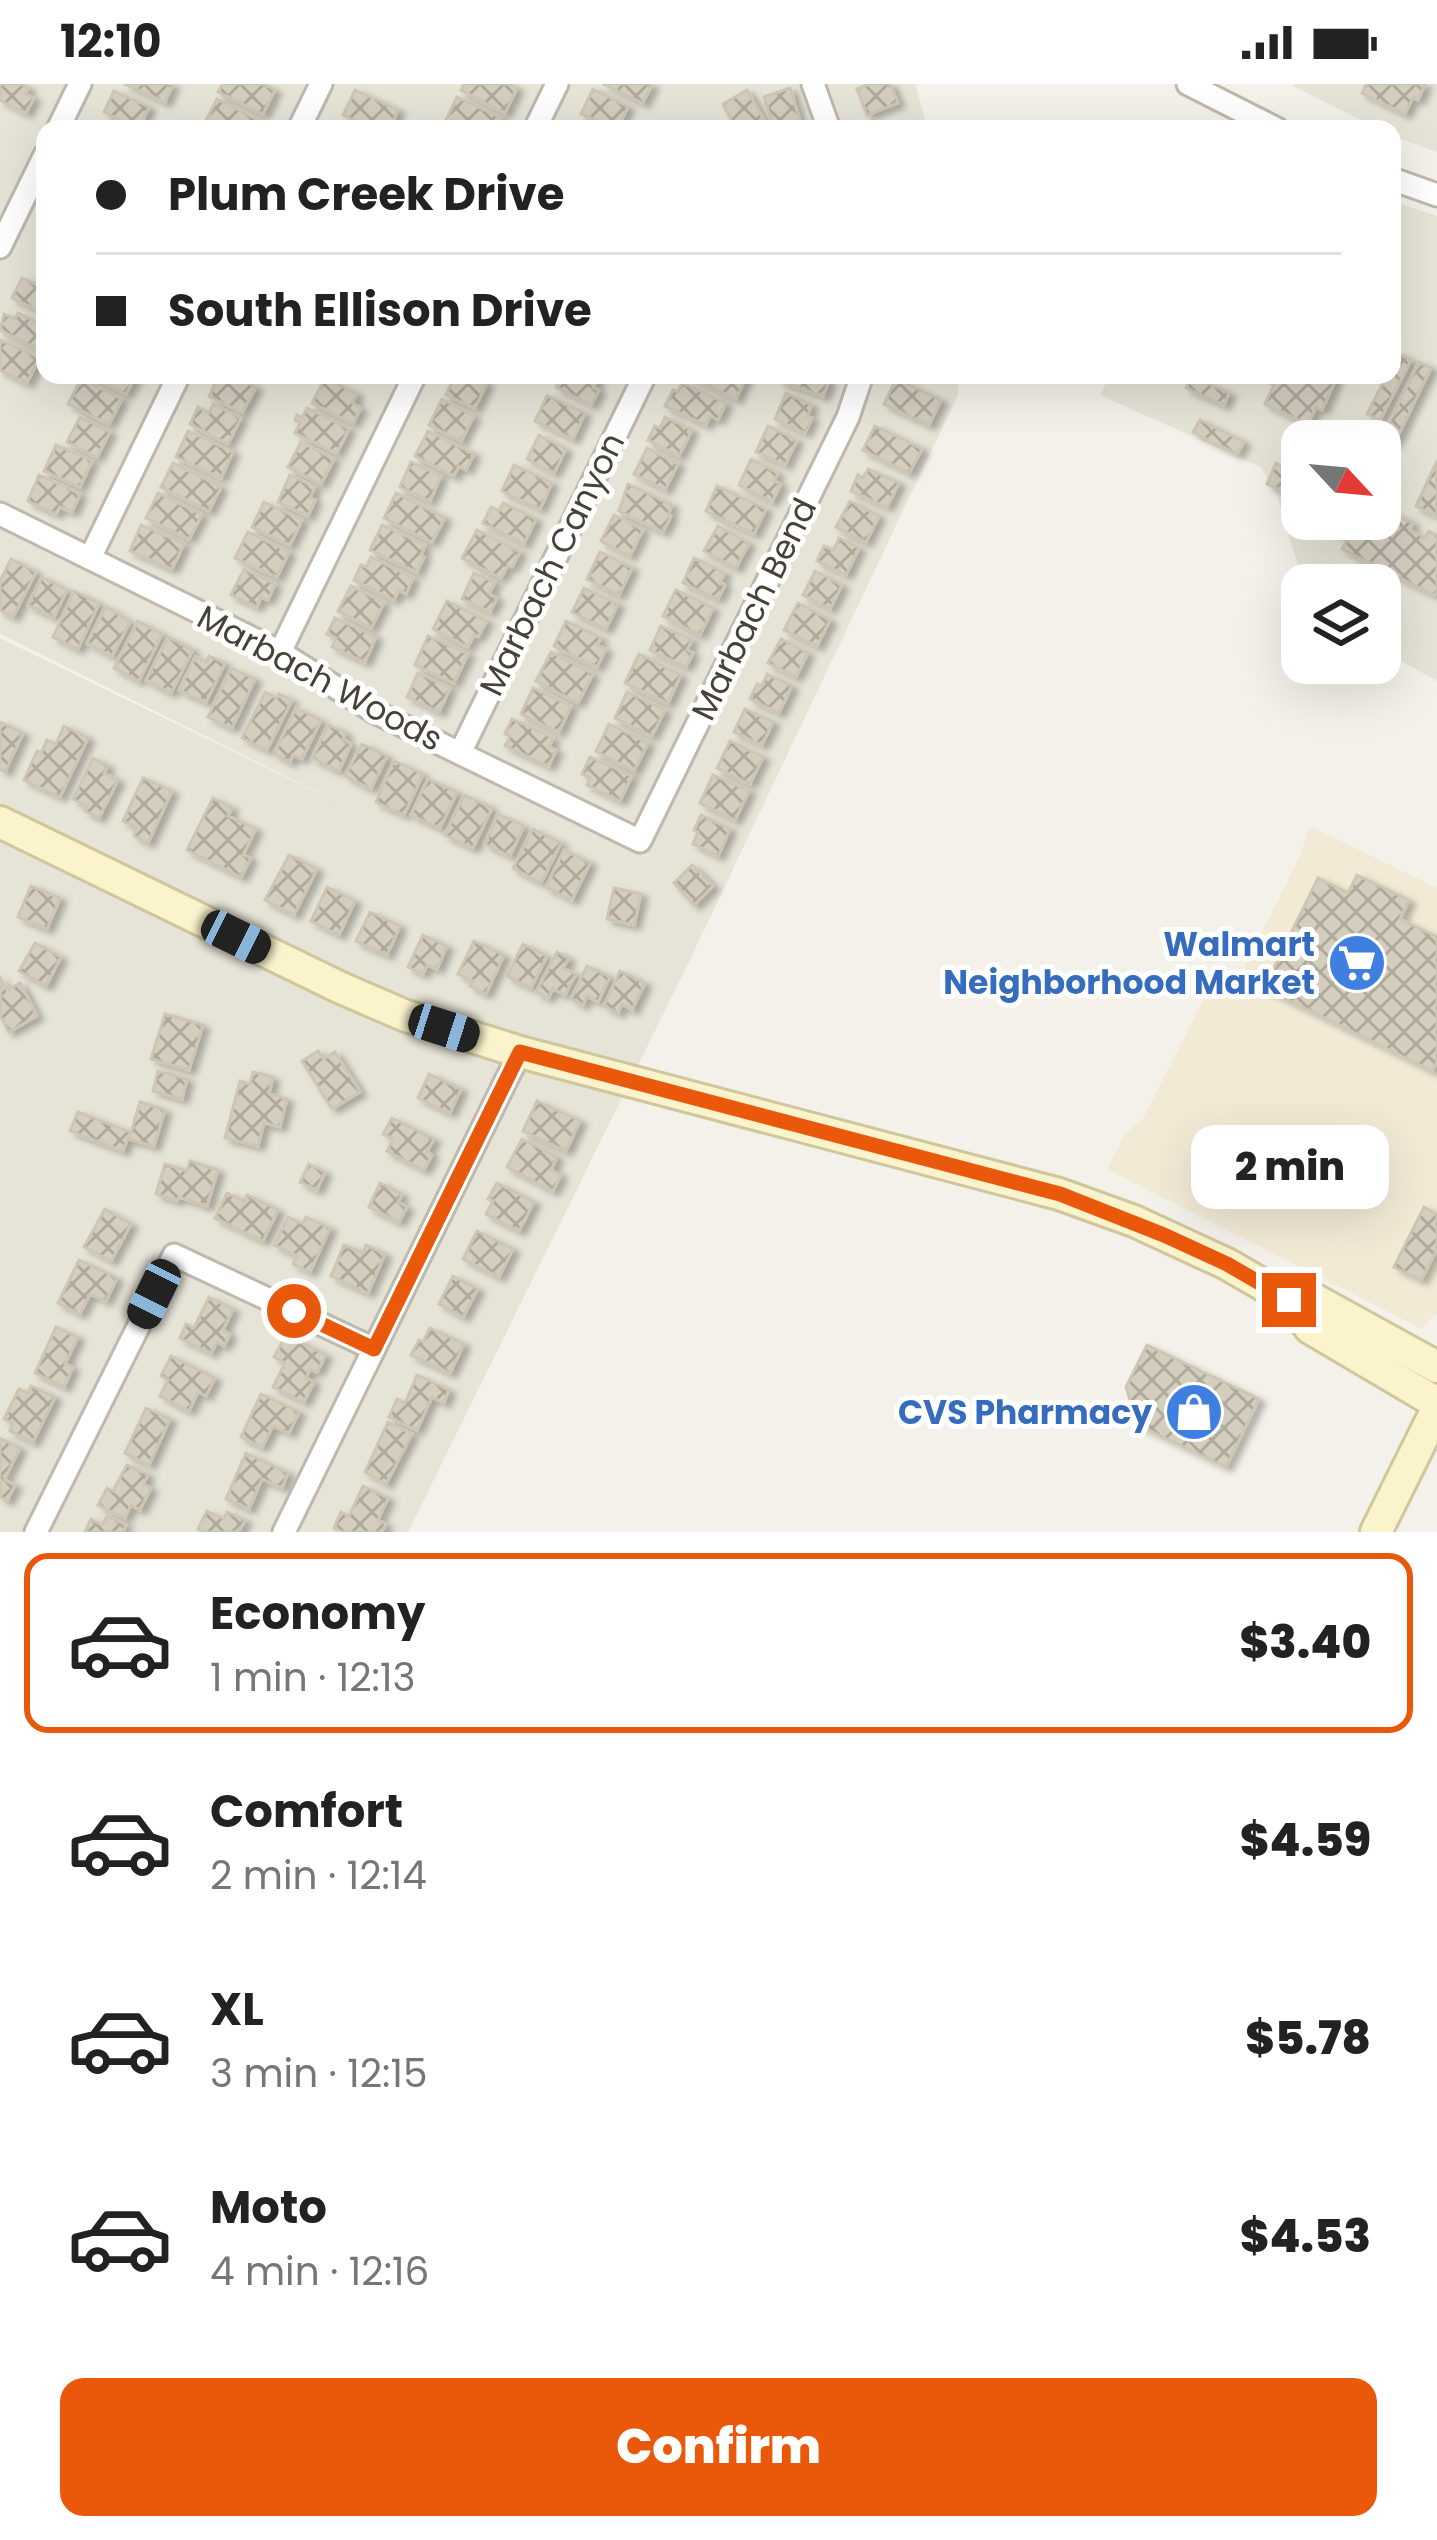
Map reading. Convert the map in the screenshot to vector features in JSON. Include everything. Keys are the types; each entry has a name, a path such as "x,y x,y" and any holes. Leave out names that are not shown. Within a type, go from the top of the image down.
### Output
{"street":[{"path":"62,120 80,84"},
{"path":"303,120 321,84"},
{"path":"539,120 557,84"},
{"path":"812,84 826,120"},
{"path":"1188,84 1259,120"},
{"path":"0,247 36,173"},
{"path":"1401,182 1437,195"},
{"path":"90,558 175,384"},
{"path":"280,652 411,384"},
{"name":"Marbach Canyon","path":"460,753 640,384"},
{"name":"Marbach Bend","path":"640,842 848,417 859,384"},
{"name":"Marbach Woods","path":"0,514 280,652 373,711 640,842"},
{"path":"1,826 406,1016 520,1052 1060,1194 1227,1264 1289,1300 1310,1328 1437,1406 1376,1532"},
{"path":"284,1532 520,1052"},
{"path":"36,1532 174,1255 374,1349"},
{"path":"1289,1300 1310,1297 1437,1367"}],"shaded area":[{"path":"0,84 915,84 925,120 36,120 36,384 959,384 958,395 684,972 408,1532 0,1532 0,638 380,823 0,634"},
{"path":"1437,84 1437,152 1401,139 1401,120 1361,120 1293,86"},
{"path":"1401,204 1437,216 1437,681 1401,661 1401,564 1298,564 1290,540 1401,540 1401,420 1281,420 1281,509 1261,467 1100,395 1106,384 1401,384"},
{"path":"1310,826 1437,888 1437,1313 1422,1329 1107,1169 1125,1134 1143,1119 1208,990 1241,975"}],"building":[{"path":"0,84 29,88 25,94 34,98 26,113 0,100"},
{"path":"124,84 173,84 165,102"},
{"path":"223,84 263,84 275,90 263,114 218,92"},
{"path":"464,84 517,88 505,113 461,90"},
{"path":"603,84 652,84 643,103"},
{"path":"890,84 898,103 867,115 857,89"},
{"path":"1366,84 1425,84 1405,114 1362,93"},
{"path":"790,88 800,120 771,120 764,97"},
{"path":"593,89 628,107 622,120 595,120 581,114"},
{"path":"355,90 398,110 394,120 354,120 343,115"},
{"path":"747,90 764,120 731,120 723,104"},
{"path":"114,91 149,107 143,120 120,120 104,112"},
{"path":"457,97 501,118 500,120 446,120"},
{"path":"217,99 258,120 206,120"},
{"path":"22,278 36,285 36,309 12,298"},
{"path":"18,313 36,322 36,348 0,330 4,314 15,319"},
{"path":"0,340 36,357 27,383 0,370"},
{"path":"1401,355 1411,360 1401,379"},
{"path":"1419,362 1431,368 1401,430 1401,420 1390,420"},
{"path":"78,384 91,384 122,399 109,424 68,404"},
{"path":"106,384 131,384 126,394"},
{"path":"215,384 256,387 242,413 209,396"},
{"path":"322,384 337,384 357,394 352,403 361,408 353,423 312,403"},
{"path":"451,384 487,384 475,408 446,395"},
{"path":"595,384 593,388 599,390 591,405 556,387"},
{"path":"684,384 726,403 718,420 710,416 706,425 665,406 673,390 678,392"},
{"path":"705,384 743,384 736,399"},
{"path":"789,384 828,384 823,396"},
{"path":"894,384 907,384 941,400 929,425 884,404"},
{"path":"1188,384 1209,384 1229,393 1224,405 1186,388"},
{"path":"1272,384 1334,384 1322,410 1316,407 1310,420 1265,404"},
{"path":"1382,384 1399,384 1380,420 1367,414"},
{"path":"786,393 812,405 805,433 775,419"},
{"path":"547,396 585,413 573,439 535,421"},
{"path":"442,399 474,416 461,441 429,425"},
{"path":"213,404 241,418 228,444 190,424 198,407 209,413"},
{"path":"307,408 349,429 337,453 295,433 300,423 295,420 297,415 302,418"},
{"path":"80,417 110,432 97,457 67,442"},
{"path":"665,417 692,430 679,456 648,440"},
{"path":"1200,420 1244,442 1237,454 1193,432"},
{"path":"768,426 797,440 785,465 756,452"},
{"path":"875,426 922,449 909,473 863,450"},
{"path":"188,431 233,452 221,478 176,457"},
{"path":"428,431 474,454 466,470 459,466 454,476 415,456"},
{"path":"539,435 566,449 554,473 527,459"},
{"path":"301,442 334,459 321,484 288,467"},
{"path":"56,445 92,461 80,487 44,471"},
{"path":"647,448 678,464 665,490 634,474"},
{"path":"751,459 778,473 774,481 781,484 772,502 739,485"},
{"path":"1437,461 1437,516 1416,506"},
{"path":"411,462 441,476 430,501 400,487"},
{"path":"173,463 221,487 209,511 161,487"},
{"path":"1276,463 1281,465 1281,490 1267,484"},
{"path":"514,465 552,483 540,509 502,491"},
{"path":"868,469 899,483 887,507 851,491 858,475 863,478"},
{"path":"39,475 80,494 72,512 60,507 56,514 28,501"},
{"path":"290,475 315,487 308,516 278,502"},
{"path":"628,484 672,505 663,532 619,511"},
{"path":"717,486 766,509 754,534 706,511"},
{"path":"158,493 202,515 189,539 146,518"},
{"path":"396,493 445,518 432,542 384,518"},
{"path":"850,501 879,516 866,542 836,527"},
{"path":"264,502 302,520 290,545 252,527"},
{"path":"503,503 536,519 524,544 483,523 491,507 499,511"},
{"path":"614,515 643,530 630,556 601,541"},
{"path":"1401,517 1413,523 1410,530 1425,538 1429,531 1437,536 1437,593 1401,578 1401,564 1372,564 1342,549 1347,540 1401,540"},
{"path":"141,525 184,544 172,569 130,551"},
{"path":"382,525 425,545 417,572 370,550"},
{"path":"718,526 749,543 736,568 704,551"},
{"path":"477,530 520,552 501,578 462,558"},
{"path":"248,532 289,552 277,577 235,558"},
{"path":"839,538 859,548 846,575 817,561 824,546 834,550"},
{"path":"600,552 632,568 619,595 587,579"},
{"path":"371,557 413,578 406,594 399,590 394,600 354,580"},
{"path":"694,558 725,573 718,599 683,583"},
{"path":"11,559 36,572 13,617 0,610 0,581"},
{"path":"244,569 275,584 268,600 261,597 257,607 231,595"},
{"path":"815,571 842,585 830,609 803,595"},
{"path":"474,573 495,582 489,594 497,598 490,612 462,599"},
{"path":"42,577 67,590 54,617 28,605"},
{"path":"351,586 384,603 371,628 338,611"},
{"path":"584,588 618,604 606,629 572,612"},
{"path":"676,590 713,608 700,635 663,616"},
{"path":"74,591 99,603 78,649 53,637"},
{"path":"447,601 487,621 468,647 433,629"},
{"path":"798,603 830,620 817,646 784,630"},
{"path":"106,606 130,622 112,656 87,643"},
{"path":"335,618 376,637 365,662 332,647 336,638 327,634"},
{"path":"138,621 162,634 139,681 114,668"},
{"path":"566,621 601,638 597,645 606,649 597,667 554,646"},
{"path":"661,626 692,640 687,650 693,653 686,667 650,650"},
{"path":"428,636 468,654 454,683 415,665"},
{"path":"168,637 193,650 171,693 146,680"},
{"path":"781,639 808,653 796,677 768,663"},
{"path":"551,652 593,674 578,703 536,681"},
{"path":"639,654 681,675 668,703 625,683"},
{"path":"209,656 225,663 206,702 179,690 195,657 206,662"},
{"path":"231,668 255,679 232,728 208,717"},
{"path":"418,673 450,688 439,712 407,697"},
{"path":"767,674 792,686 779,713 750,699"},
{"path":"533,688 571,706 559,732 521,714"},
{"path":"265,692 292,700 267,750 242,738"},
{"path":"627,692 665,710 652,736 615,718"},
{"path":"296,708 321,720 302,759 293,755 290,762 274,754"},
{"path":"745,709 773,722 762,745 734,732"},
{"path":"512,719 553,738 549,747 556,750 549,766 505,746"},
{"path":"0,722 23,733 5,772 0,769"},
{"path":"609,724 648,743 634,771 596,751"},
{"path":"328,725 346,733 343,739 351,744 339,771 312,758"},
{"path":"64,726 88,738 60,797 24,780 37,751 41,753 47,740 56,744"},
{"path":"730,741 763,757 750,784 717,768"},
{"path":"362,744 387,756 371,789 345,776"},
{"path":"590,757 632,776 620,801 587,785 590,778 582,774"},
{"path":"93,758 108,766 104,773 118,780 99,818 73,799"},
{"path":"394,761 423,774 404,815 376,802"},
{"path":"713,775 749,791 735,820 700,803"},
{"path":"143,778 172,791 148,843 134,836 137,828 123,821"},
{"path":"428,779 457,792 440,828 411,815"},
{"path":"464,795 492,808 473,848 445,835"},
{"path":"213,798 232,808 228,816 256,829 243,855 251,858 241,877 187,850"},
{"path":"498,814 524,826 510,856 485,844"},
{"path":"701,815 730,829 718,856 693,844"},
{"path":"533,829 561,843 541,883 513,868"},
{"path":"564,850 590,863 572,900 546,887"},
{"path":"289,855 317,869 294,915 265,900"},
{"path":"692,865 713,886 694,905 674,883"},
{"name":"Walmart Neighborhood Market","path":"1357,875 1409,900 1400,919 1437,937 1437,1061 1432,1071 1264,988 1318,878 1348,893"},
{"path":"31,886 60,898 47,929 18,917"},
{"path":"327,887 355,901 339,935 311,921"},
{"path":"614,888 641,894 634,925 607,919"},
{"path":"370,912 400,926 387,955 356,941"},
{"path":"423,935 447,946 437,969 427,965 423,974 408,967"},
{"path":"474,941 504,955 486,994 458,974"},
{"path":"35,943 61,957 46,986 19,971"},
{"path":"523,944 547,956 531,988 507,976"},
{"path":"557,952 569,958 563,968 576,974 565,995 553,989 548,998 536,992"},
{"path":"587,966 610,977 598,1002 587,996 583,1005 571,999"},
{"path":"620,971 645,983 632,1010 622,1004 618,1013 604,1006"},
{"path":"1,979 7,990 20,983 37,1016 9,1032 0,1016"},
{"path":"165,1014 203,1025 189,1070 151,1059"},
{"path":"318,1051 323,1059 335,1052 360,1092 332,1109 302,1061"},
{"path":"158,1071 187,1079 182,1099 153,1091"},
{"path":"253,1072 273,1077 269,1094 287,1099 280,1127 264,1123 258,1146 225,1138 240,1081 250,1084"},
{"path":"429,1074 461,1089 450,1113 418,1098"},
{"path":"537,1101 580,1121 566,1151 523,1131"},
{"path":"140,1102 165,1110 154,1146 129,1139"},
{"path":"78,1112 130,1132 123,1151 70,1131"},
{"path":"392,1118 434,1139 424,1170 387,1151 393,1139 383,1134"},
{"path":"522,1139 557,1157 551,1170 561,1175 553,1191 507,1167"},
{"path":"190,1161 218,1170 207,1206 156,1194 165,1164 187,1171"},
{"path":"309,1164 325,1172 317,1190 300,1182"},
{"path":"380,1183 402,1194 398,1202 407,1207 399,1222 369,1207"},
{"path":"497,1183 534,1202 519,1231 486,1214"},
{"path":"227,1193 244,1201 247,1195 278,1210 263,1241 215,1218"},
{"path":"1424,1207 1437,1214 1437,1249 1421,1280 1394,1267"},
{"path":"105,1209 131,1224 111,1261 84,1247"},
{"path":"288,1217 303,1224 306,1217 330,1228 310,1272 293,1264 297,1256 274,1245"},
{"path":"477,1231 513,1249 499,1277 463,1259"},
{"path":"344,1245 363,1253 366,1245 385,1254 368,1293 331,1276"},
{"path":"79,1260 117,1278 106,1301 90,1294 80,1314 58,1303"},
{"path":"453,1276 478,1289 463,1317 439,1304"},
{"path":"209,1297 233,1309 223,1330 230,1334 224,1346 217,1342 211,1353 180,1338 186,1324 194,1328"},
{"path":"56,1327 78,1337 65,1364 73,1367 64,1387 35,1373"},
{"path":"430,1328 464,1344 450,1373 411,1355"},
{"path":"286,1335 326,1355 317,1372 310,1369 306,1378 314,1382 304,1402 273,1387 285,1363 274,1357"},
{"name":"CVS Pharmacy","path":"1147,1345 1259,1399 1226,1467 1138,1425 1126,1387"},
{"path":"171,1356 215,1378 206,1396 198,1392 189,1411 160,1396 168,1380 161,1376"},
{"path":"417,1375 449,1390 444,1403 432,1397 417,1430 389,1417 397,1399 405,1403"},
{"path":"31,1386 55,1397 33,1442 10,1431 13,1423 4,1419 19,1389 28,1393"},
{"path":"261,1394 299,1412 289,1433 273,1426 262,1447 241,1437"},
{"path":"146,1408 170,1419 149,1465 125,1453"},
{"path":"388,1422 412,1434 386,1484 365,1472"},
{"path":"0,1438 20,1448 4,1480 15,1485 7,1501 0,1497"},
{"path":"246,1453 288,1473 282,1488 262,1479 249,1509 226,1499"},
{"path":"127,1465 148,1475 143,1484 151,1488 140,1510 131,1505 125,1518 98,1505 107,1488 113,1491"},
{"path":"363,1486 388,1498 378,1520 386,1524 382,1532 334,1528 341,1512 349,1516"},
{"path":"207,1511 224,1519 227,1512 245,1520 239,1532 205,1532 198,1529"},
{"path":"107,1516 126,1525 123,1532 85,1532 91,1519 102,1525"}],"place":[{"name":"Walmart Neighborhood Market","path":"1357,963"},
{"name":"CVS Pharmacy","path":"1194,1412"}],"route":[{"path":"294,1311 374,1349 520,1052 1060,1194 1134,1221 1227,1264 1289,1300"}]}
